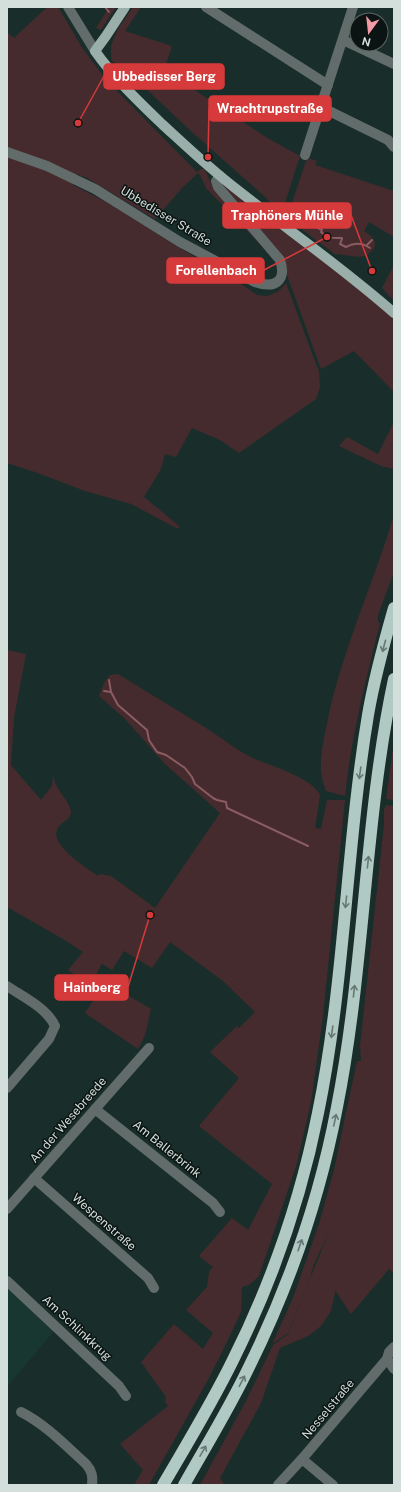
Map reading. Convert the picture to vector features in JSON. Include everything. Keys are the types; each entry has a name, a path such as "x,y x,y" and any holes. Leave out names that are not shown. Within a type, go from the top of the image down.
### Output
{"highway":[{"path":"163,1485 217,1392 249,1326 283,1240 305,1169 321,1098 333,1022 358,786 369,714 380,660 394,608"},
{"path":"184,1485 241,1384 272,1317 299,1247 324,1165 338,1104 349,1038 379,762 394,679"}],"main road":[{"path":"125,7 94,51 112,73 130,92 220,176 345,272 394,313"}],"street":[{"path":"68,7 94,51"},
{"path":"206,7 328,85"},
{"path":"305,155 354,7"},
{"path":"343,40 394,64"},
{"path":"321,107 388,140 394,147"},
{"name":"Ubbedisser Straße","path":"7,152 47,166 95,189 180,242 255,282 269,285 274,284 279,281 282,276 283,269 280,260 218,187 216,181 220,176"},
{"path":"7,986 41,1009 52,1019 55,1026 49,1039 7,1088"},
{"name":"An der Wesebreede","path":"7,1209 149,1048"},
{"name":"Am Ballerbrink","path":"95,1109 214,1203 220,1212"},
{"name":"Wespenstraße","path":"34,1178 148,1278 154,1288"},
{"name":"Am Schlinkkrug","path":"7,1280 119,1386 126,1396"},
{"name":"Nesselstraße","path":"278,1485 387,1360 389,1352 394,1347"},
{"path":"387,1360 394,1370"},
{"path":"21,1412 29,1416 57,1438 86,1464 93,1476 92,1485"},
{"path":"302,1459 334,1485"}],"shaded area":[{"path":"47,7 58,7 83,49 107,81 197,172 204,169 216,191 280,265 206,188 198,173 183,187 155,219 87,178 77,174 73,185 106,202 188,253 224,272 257,295 268,296 279,291 286,283 319,372 320,387 316,399 239,453 220,440 192,428 176,457 165,454 161,469 144,497 179,526 178,529 131,504 85,491 7,463 7,32 14,38"},
{"path":"109,7 116,7 101,30 96,28"},
{"path":"133,7 141,7 125,31 172,46 164,70 269,139 300,156 284,206 278,210 123,67 112,61 111,53 116,32"},
{"path":"307,158 317,161 315,165 394,191 394,237 369,222 364,231 372,237 375,242 372,251 366,256 361,257 336,255 287,218"},
{"path":"225,186 267,220 277,225 364,292 394,319 394,392 354,351 321,369 287,275 223,187"},
{"path":"394,265 394,301 382,288"},
{"path":"394,422 394,469 381,466 339,446 347,437 378,454"},
{"path":"394,515 394,572 378,615 378,622 380,623 355,730 345,796 326,791 321,772 323,746 335,689"},
{"path":"7,650 26,654 14,718 11,765 41,800 52,786 53,775 56,785 71,811 69,817 58,827 56,836 59,843 71,856 98,876 100,874 111,876 155,908 220,813 165,764 126,720 99,696 104,683 110,675 118,674 206,728 248,756 291,773 309,783 320,795 315,828 321,829 327,800 345,800 323,1016 311,1102 297,1163 259,1276 249,1285 242,1287 241,1312 226,1344 210,1376 149,1485 134,1485 143,1470 120,1444 168,1406 165,1401 166,1397 141,1362 174,1324 203,1349 213,1333 186,1310 207,1287 209,1272 213,1267 199,1256 232,1218 248,1230 272,1184 199,1126 239,1078 210,1052 237,1026 239,1028 255,1012 223,981 170,942 152,968 124,951 112,970 102,964 95,976 151,1009 145,1035 138,1049 85,1013 99,992 68,970 83,952 7,907"},
{"path":"394,741 394,800 386,799"},
{"path":"386,805 394,806 394,1273 389,1269 351,1314 335,1290 331,1311 321,1326 308,1336 280,1348 261,1403 220,1478 225,1485 200,1485 246,1401 273,1345 288,1334 329,1232 314,1264 310,1279 288,1333 272,1344 293,1298 319,1224 334,1170 357,1061 361,1061 360,1046 384,825 384,810"},
{"path":"7,1288 53,1332 7,1387"}],"waterway":[{"path":"105,7 109,12"},
{"path":"291,209 299,215 304,215 312,225 322,230 321,232 326,236 342,238 340,244 346,247 358,244 370,248"},
{"path":"367,245 372,240"},
{"path":"109,680 111,692 118,705 147,730 149,740 157,752 166,755 185,768 195,784 213,798 226,802 227,808 308,846"},
{"path":"104,691 111,692"}],"place":[{"name":"Ubbedisser Berg","path":"78,123"},
{"name":"Wrachtrupstraße","path":"208,157"},
{"name":"Forellenbach","path":"327,237"},
{"name":"Traphöners Mühle","path":"372,271"},
{"name":"Hainberg","path":"150,915"}]}
